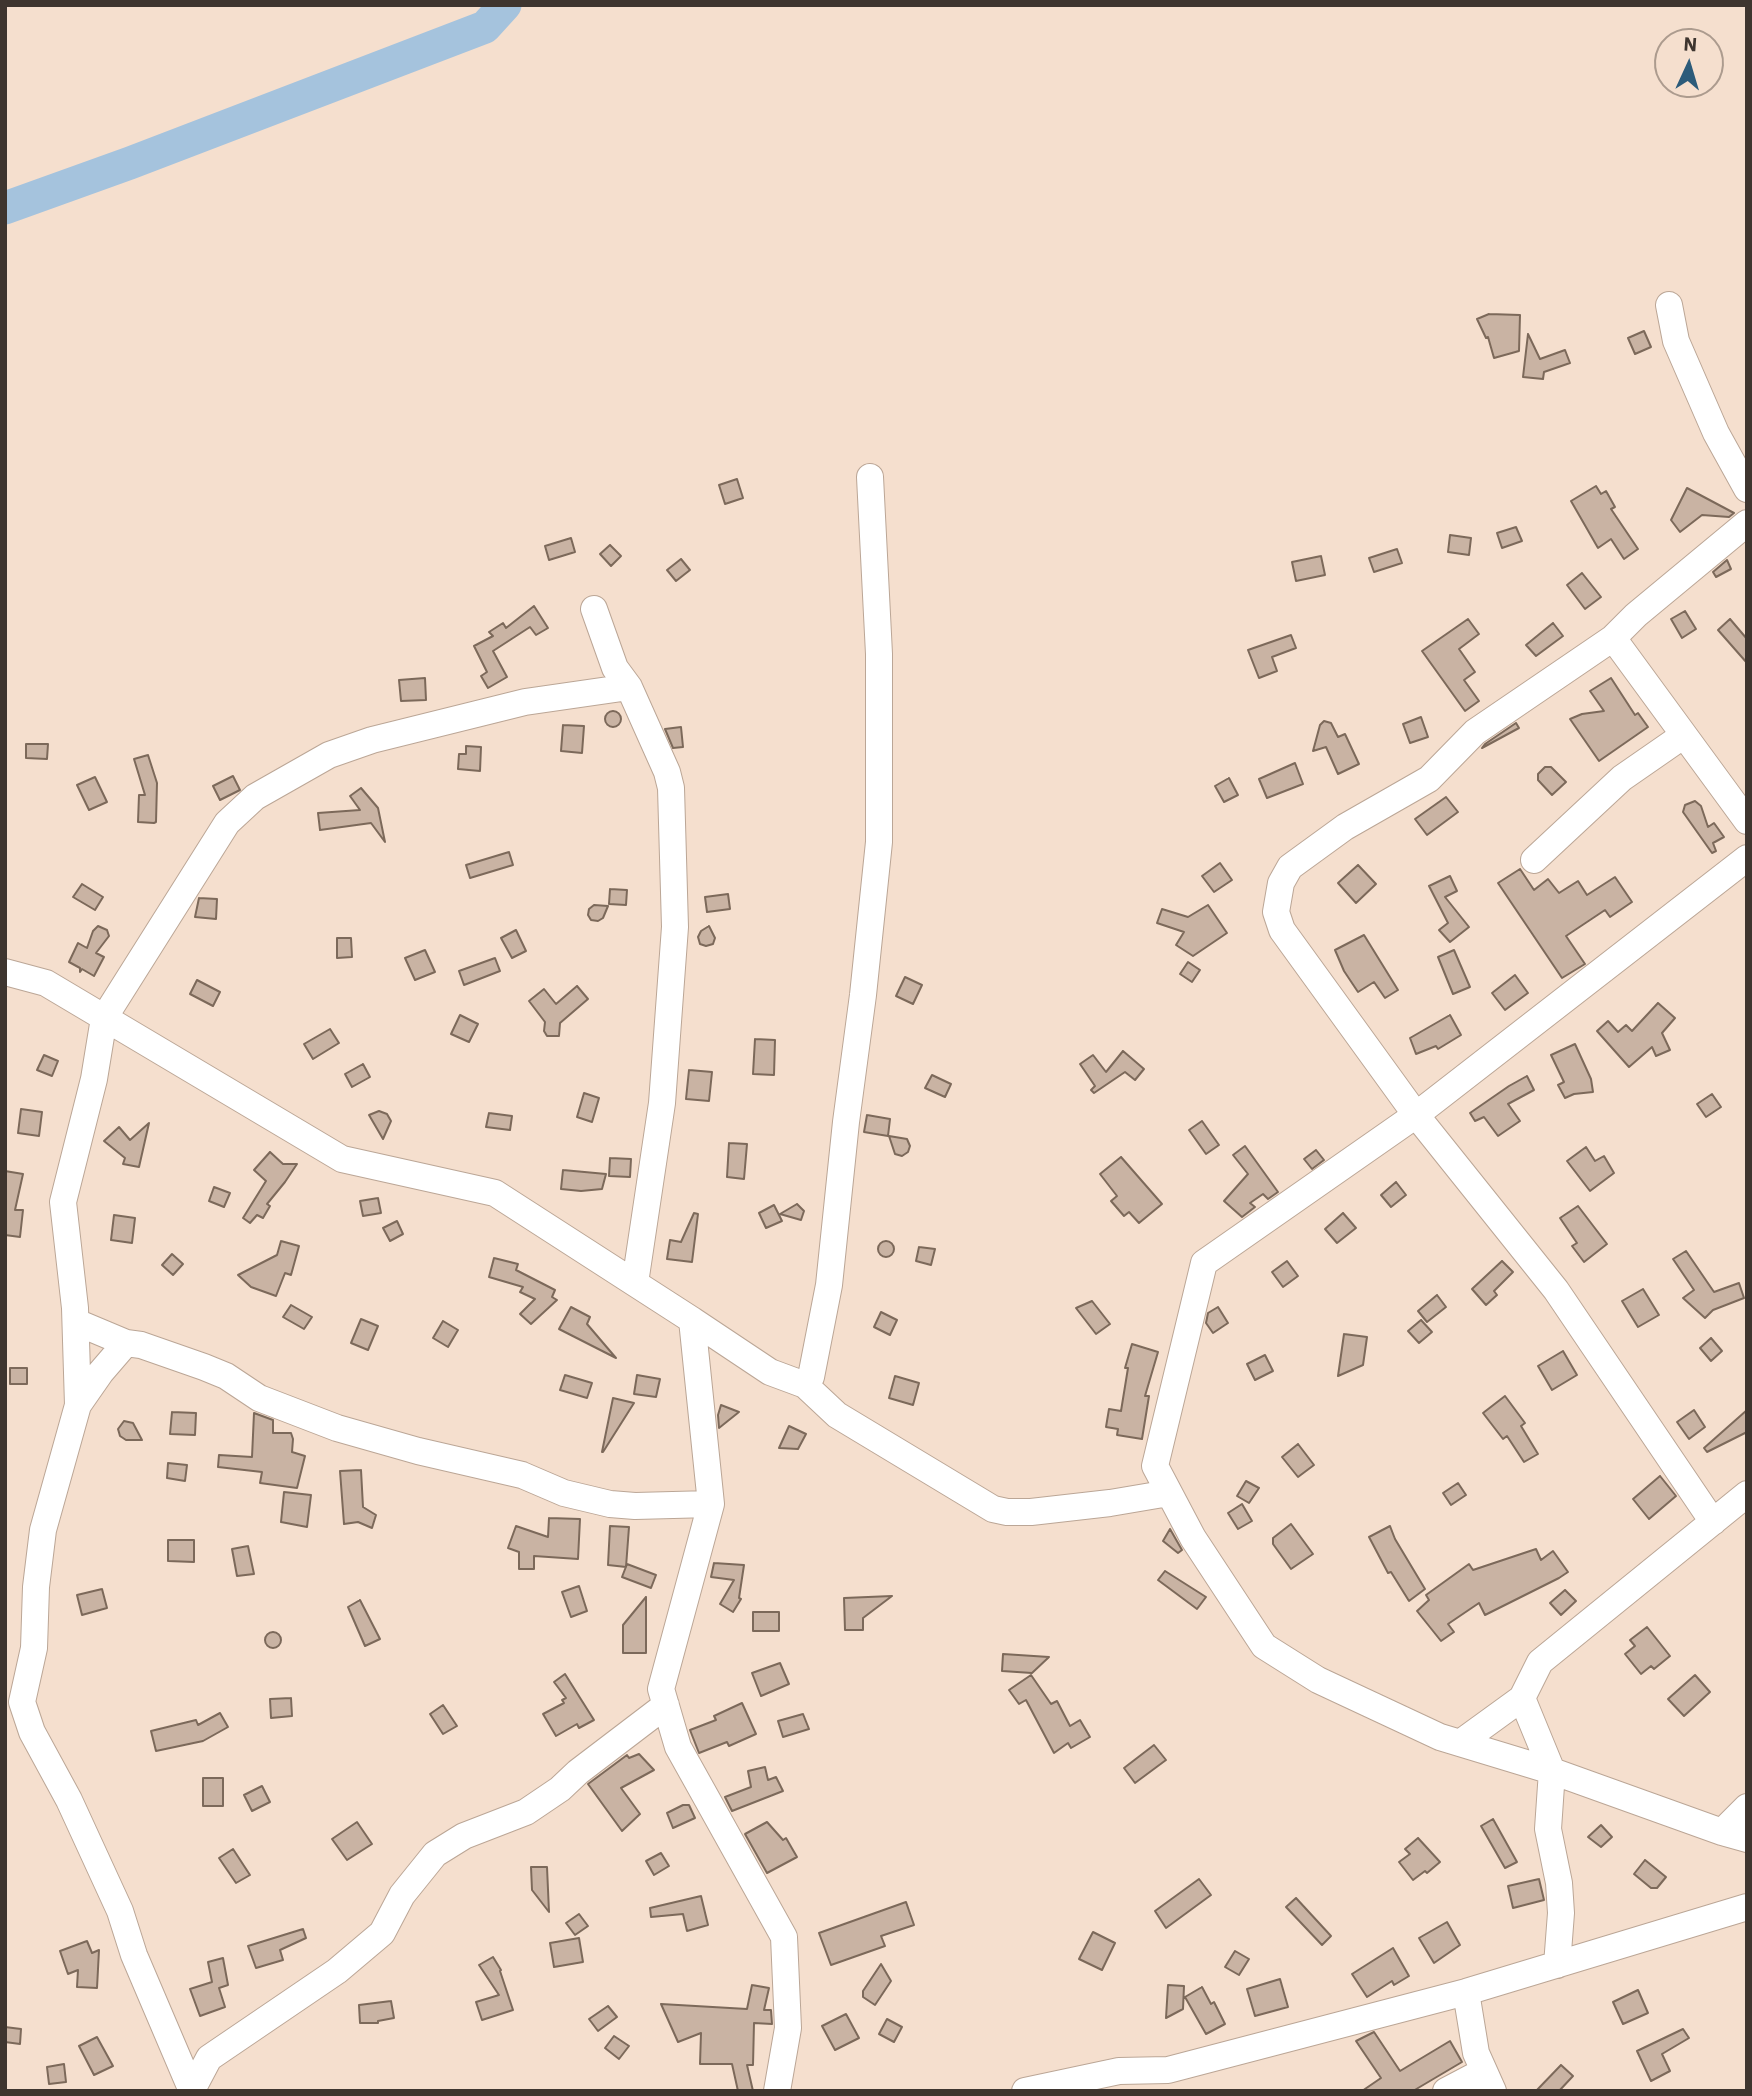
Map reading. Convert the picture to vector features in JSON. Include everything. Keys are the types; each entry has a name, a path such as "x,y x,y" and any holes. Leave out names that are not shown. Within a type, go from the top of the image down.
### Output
{"street":[{"path":"1669,305 1681,352 1716,433 1747,489"},
{"path":"805,1385 811,1377 829,1285 879,842 879,654 870,477"},
{"path":"1713,1522 1556,1290 1416,1115 1282,930 1276,912 1281,883 1290,867 1345,827 1429,779 1475,732 1613,638 1636,615 1747,523"},
{"path":"594,609 615,667 629,687 667,772 671,788 675,927 662,1103 635,1283"},
{"path":"1613,638 1747,821"},
{"path":"192,2091 134,1955 120,1911 69,1800 32,1732 22,1702 34,1648 36,1587 43,1530 78,1405 76,1322 63,1202 94,1079 104,1018 227,823 255,797 329,755 372,740 525,702 629,687"},
{"path":"1534,860 1622,778 1684,735"},
{"path":"1747,858 1416,1115 1204,1263 1155,1466 1193,1538 1264,1646 1318,1680 1440,1737 1552,1771 1734,1836 1747,1807"},
{"path":"5,972 46,984 342,1159 495,1193 770,1372 805,1385 837,1415 993,1509 1031,1512 1169,1493"},
{"path":"692,1320 711,1504 661,1689 678,1747 785,1937 788,2028 777,2091"},
{"path":"76,1322 126,1343 141,1345 226,1376 258,1398 337,1429 522,1475 564,1493 610,1504 711,1504"},
{"path":"78,1405 100,1372 126,1343"},
{"path":"1460,1743 1522,1698 1539,1662 1747,1494"},
{"path":"1522,1698 1552,1771 1548,1829 1559,1883 1557,1965"},
{"path":"192,2091 209,2058 337,1971 382,1933 402,1895 435,1854 464,1836 526,1812 560,1789 578,1772 666,1705"},
{"path":"1025,2091 1119,2071 1168,2070 1466,1992 1747,1907"},
{"path":"1446,2091 1488,2081 1476,2053 1466,1992"}],"building":[{"path":"1489,314 1520,315 1519,351 1494,358 1488,337 1486,338 1477,319"},
{"path":"1644,331 1651,347 1635,354 1628,338"},
{"path":"1528,334 1540,359 1565,350 1570,363 1544,372 1543,379 1523,377"},
{"path":"737,479 743,498 725,504 719,485"},
{"path":"1596,486 1601,494 1606,491 1615,507 1611,509 1638,549 1624,559 1611,539 1598,548 1571,501"},
{"path":"1687,488 1734,513 1729,517 1702,515 1680,532 1671,520"},
{"path":"1516,527 1522,541 1502,548 1497,533"},
{"path":"1450,535 1471,538 1469,555 1448,552"},
{"path":"571,538 575,552 549,560 545,546"},
{"path":"610,545 621,556 611,566 600,554"},
{"path":"1397,549 1402,563 1374,572 1369,558"},
{"path":"1321,556 1325,575 1296,581 1292,562"},
{"path":"681,559 690,570 676,581 667,570"},
{"path":"1727,560 1731,569 1716,577 1713,572"},
{"path":"1582,573 1601,597 1585,609 1567,585"},
{"path":"534,606 548,628 536,635 530,627 493,651 507,677 488,688 481,676 487,672 474,646 493,636 489,632 503,623 506,628"},
{"path":"1685,611 1696,629 1682,638 1671,619"},
{"path":"1468,619 1479,634 1459,649 1475,672 1464,680 1479,701 1465,711 1422,651"},
{"path":"1730,619 1747,639 1747,663 1718,630"},
{"path":"1553,623 1563,636 1536,656 1526,645"},
{"path":"1291,635 1296,648 1272,657 1277,671 1259,678 1248,650"},
{"path":"425,678 426,700 401,701 399,680"},
{"path":"1611,678 1635,715 1638,713 1648,727 1599,761 1570,719 1582,714 1604,711 1590,691"},
{"path":"613,711 621,719 613,727 605,719"},
{"path":"1421,717 1428,737 1410,743 1403,724"},
{"path":"1324,721 1331,723 1338,737 1345,734 1359,764 1338,774 1326,747 1313,751 1320,725"},
{"path":"1516,723 1519,728 1482,748 1485,744"},
{"path":"563,725 584,726 582,753 561,751"},
{"path":"681,727 683,747 673,748 665,729"},
{"path":"26,744 48,744 47,759 26,758"},
{"path":"466,746 481,747 480,771 458,769 459,754 466,754"},
{"path":"148,755 157,783 154,823 138,822 139,795 145,795 134,759"},
{"path":"1295,763 1303,784 1267,798 1259,779"},
{"path":"1545,767 1551,767 1566,782 1552,795 1538,780 1538,774"},
{"path":"233,776 240,790 220,800 213,786"},
{"path":"95,777 107,802 89,810 77,785"},
{"path":"1229,778 1238,795 1224,802 1215,786"},
{"path":"361,788 378,808 385,842 371,823 320,830 318,813 360,810 350,796"},
{"path":"1446,797 1458,812 1427,835 1415,819"},
{"path":"1695,801 1701,806 1708,827 1714,823 1724,837 1713,843 1716,851 1712,853 1683,812 1685,805"},
{"path":"509,852 513,865 470,878 466,865"},
{"path":"1220,863 1232,880 1214,892 1202,876"},
{"path":"1358,865 1376,884 1356,903 1338,883"},
{"path":"1520,869 1534,890 1548,879 1559,893 1578,881 1587,895 1615,877 1632,902 1610,917 1605,910 1566,936 1585,964 1562,978 1498,883"},
{"path":"1450,876 1457,891 1445,897 1469,927 1450,942 1439,930 1448,923 1429,886"},
{"path":"82,884 103,897 95,910 73,897"},
{"path":"610,889 627,890 626,905 609,904"},
{"path":"728,894 730,909 707,912 705,897"},
{"path":"199,898 217,899 216,919 195,917"},
{"path":"594,905 608,906 603,918 598,921 591,920 588,915 589,909"},
{"path":"1208,905 1227,933 1193,956 1176,945 1184,932 1157,923 1162,909 1188,917"},
{"path":"98,926 107,930 109,936 96,953 104,957 94,976 82,969 80,972 80,968 69,962 78,943 87,948 93,931"},
{"path":"709,926 715,938 713,944 706,946 700,944 698,937 701,931"},
{"path":"516,930 526,951 512,958 501,938"},
{"path":"1364,935 1398,990 1385,998 1374,982 1358,992 1344,971 1335,950"},
{"path":"337,938 351,938 352,957 337,958"},
{"path":"425,950 435,972 415,980 405,958"},
{"path":"1454,950 1470,987 1453,994 1438,957"},
{"path":"495,958 500,971 464,985 459,971"},
{"path":"1188,962 1200,970 1192,982 1180,974"},
{"path":"1515,975 1528,993 1505,1010 1492,993"},
{"path":"905,977 922,985 913,1004 896,996"},
{"path":"197,980 220,992 213,1006 190,994"},
{"path":"577,986 588,999 560,1023 559,1036 547,1036 544,1031 545,1022 529,1001 544,989 556,1004"},
{"path":"1658,1003 1675,1018 1662,1033 1670,1050 1656,1056 1652,1047 1629,1067 1597,1031 1608,1021 1618,1032 1626,1025 1632,1031"},
{"path":"460,1015 478,1024 469,1042 451,1034"},
{"path":"1450,1015 1461,1035 1438,1049 1436,1046 1416,1054 1410,1038"},
{"path":"330,1029 339,1043 313,1059 304,1044"},
{"path":"755,1039 775,1040 774,1075 753,1074"},
{"path":"1575,1044 1591,1079 1593,1092 1565,1098 1558,1085 1564,1082 1551,1055"},
{"path":"1123,1051 1144,1069 1135,1080 1125,1072 1094,1093 1091,1090 1095,1086 1080,1064 1093,1055 1106,1072"},
{"path":"44,1055 58,1061 52,1076 37,1070"},
{"path":"363,1064 370,1077 352,1087 345,1074"},
{"path":"689,1070 712,1072 709,1101 686,1099"},
{"path":"932,1075 951,1084 945,1097 925,1088"},
{"path":"1527,1076 1534,1090 1508,1104 1520,1121 1498,1136 1484,1117 1475,1121 1470,1113"},
{"path":"584,1093 599,1098 592,1122 577,1117"},
{"path":"1712,1094 1721,1107 1706,1117 1697,1104"},
{"path":"21,1109 42,1112 39,1136 18,1133"},
{"path":"379,1111 387,1114 391,1121 383,1139 369,1115"},
{"path":"489,1113 512,1116 510,1130 486,1127"},
{"path":"867,1115 890,1119 888,1136 864,1132"},
{"path":"1202,1121 1219,1145 1206,1154 1189,1130"},
{"path":"149,1123 139,1167 123,1164 125,1158 104,1141 119,1127 130,1140"},
{"path":"889,1136 907,1139 910,1146 908,1152 902,1156 895,1154"},
{"path":"729,1143 747,1144 744,1179 727,1177"},
{"path":"1245,1146 1278,1192 1268,1199 1263,1194 1250,1203 1255,1207 1242,1217 1224,1201 1248,1174 1233,1155"},
{"path":"1586,1147 1595,1161 1604,1156 1614,1173 1590,1191 1567,1161"},
{"path":"1316,1150 1324,1160 1312,1169 1304,1159"},
{"path":"270,1152 283,1164 297,1164 267,1204 270,1206 263,1218 257,1215 250,1223 243,1218 266,1181 254,1170"},
{"path":"1121,1157 1162,1204 1139,1223 1129,1212 1124,1216 1111,1201 1117,1196 1100,1174"},
{"path":"610,1158 631,1159 630,1177 609,1176"},
{"path":"563,1170 606,1174 602,1189 561,1189"},
{"path":"5,1171 23,1174 15,1210 23,1210 20,1237 5,1235"},
{"path":"1396,1182 1406,1195 1391,1207 1381,1195"},
{"path":"214,1187 230,1193 224,1207 209,1201"},
{"path":"378,1198 381,1213 363,1216 360,1201"},
{"path":"797,1204 804,1211 801,1220 780,1214"},
{"path":"774,1205 782,1221 766,1228 759,1213"},
{"path":"1578,1206 1607,1244 1584,1262 1572,1246 1577,1243 1560,1218"},
{"path":"694,1213 698,1214 692,1262 667,1259 670,1240 681,1242"},
{"path":"1343,1213 1356,1228 1337,1243 1325,1229"},
{"path":"114,1215 135,1218 132,1243 111,1240"},
{"path":"397,1221 403,1234 390,1241 383,1228"},
{"path":"281,1241 299,1246 291,1275 285,1273 276,1296 251,1287 238,1275 277,1255"},
{"path":"883,1241 889,1241 894,1249 892,1255 883,1257 878,1252 878,1246"},
{"path":"919,1247 935,1249 931,1265 916,1261"},
{"path":"1686,1251 1714,1292 1739,1283 1744,1298 1713,1310 1705,1318 1683,1298 1694,1290 1673,1259"},
{"path":"172,1254 183,1264 173,1275 162,1265"},
{"path":"494,1258 518,1264 516,1270 555,1290 552,1297 557,1300 531,1324 520,1314 535,1299 520,1292 523,1287 489,1277"},
{"path":"1287,1261 1298,1276 1283,1287 1272,1272"},
{"path":"1502,1261 1513,1272 1494,1291 1497,1295 1486,1305 1472,1289"},
{"path":"1643,1289 1659,1315 1638,1327 1622,1301"},
{"path":"1437,1295 1446,1307 1427,1322 1418,1311"},
{"path":"1092,1301 1110,1324 1096,1334 1076,1308"},
{"path":"291,1305 312,1317 304,1329 283,1317"},
{"path":"571,1307 590,1317 587,1324 616,1358 559,1329"},
{"path":"1218,1307 1228,1323 1213,1333 1206,1323 1208,1313"},
{"path":"881,1312 897,1320 890,1335 874,1327"},
{"path":"361,1319 378,1326 368,1350 351,1343"},
{"path":"1421,1320 1432,1332 1419,1343 1408,1331"},
{"path":"443,1321 458,1330 448,1347 433,1338"},
{"path":"1344,1334 1367,1337 1363,1365 1338,1376"},
{"path":"1711,1338 1722,1351 1711,1361 1700,1348"},
{"path":"1132,1344 1158,1352 1145,1396 1149,1396 1142,1439 1117,1435 1118,1429 1106,1427 1109,1409 1121,1411 1128,1368 1125,1368"},
{"path":"1563,1351 1577,1375 1552,1390 1538,1366"},
{"path":"1265,1355 1273,1371 1255,1380 1247,1364"},
{"path":"10,1368 27,1368 27,1384 10,1384"},
{"path":"565,1375 592,1383 587,1398 560,1390"},
{"path":"637,1375 660,1379 656,1397 634,1394"},
{"path":"895,1376 919,1383 913,1405 889,1398"},
{"path":"1505,1396 1525,1423 1521,1426 1538,1454 1524,1462 1507,1436 1503,1439 1483,1413"},
{"path":"613,1398 634,1403 602,1452"},
{"path":"721,1405 739,1412 719,1428 718,1415"},
{"path":"1694,1410 1705,1427 1689,1439 1677,1422"},
{"path":"1747,1410 1747,1432 1707,1452 1704,1448"},
{"path":"172,1412 196,1413 195,1435 170,1434"},
{"path":"254,1413 273,1420 273,1433 291,1433 292,1452 305,1456 297,1488 260,1483 262,1472 218,1467 219,1455 252,1457"},
{"path":"124,1421 133,1423 142,1440 126,1440 120,1436 118,1429"},
{"path":"789,1426 806,1434 798,1449 779,1448"},
{"path":"1298,1444 1314,1465 1298,1477 1282,1457"},
{"path":"168,1463 187,1465 185,1481 167,1478"},
{"path":"361,1470 363,1507 376,1515 372,1528 358,1522 344,1524 340,1471"},
{"path":"1660,1476 1676,1496 1649,1519 1633,1499"},
{"path":"1246,1481 1259,1488 1249,1503 1237,1496"},
{"path":"1458,1483 1466,1495 1451,1505 1443,1493"},
{"path":"284,1492 311,1495 307,1527 281,1522"},
{"path":"1242,1504 1252,1521 1238,1529 1228,1513"},
{"path":"549,1518 580,1519 578,1559 534,1556 534,1569 519,1569 519,1552 508,1548 516,1526 548,1537"},
{"path":"1291,1524 1313,1554 1291,1569 1273,1544 1273,1538"},
{"path":"610,1526 629,1527 626,1567 608,1565"},
{"path":"1390,1526 1425,1589 1409,1601 1391,1572 1388,1573 1369,1537"},
{"path":"1170,1529 1182,1550 1178,1553 1163,1541"},
{"path":"168,1540 194,1540 194,1562 168,1561"},
{"path":"248,1546 254,1574 237,1576 232,1549"},
{"path":"1536,1549 1541,1560 1553,1551 1568,1572 1485,1615 1479,1603 1448,1624 1454,1632 1441,1641 1417,1611 1429,1600 1426,1595 1469,1564 1473,1570"},
{"path":"714,1563 744,1565 741,1599 733,1612 720,1604 734,1580 711,1577"},
{"path":"627,1564 656,1575 651,1588 622,1577"},
{"path":"1165,1571 1206,1597 1197,1609 1158,1580"},
{"path":"579,1586 587,1611 571,1617 562,1592"},
{"path":"102,1589 107,1608 82,1615 77,1595"},
{"path":"1565,1590 1576,1601 1561,1615 1550,1603"},
{"path":"892,1596 863,1618 863,1630 845,1630 844,1598"},
{"path":"646,1597 646,1653 623,1653 623,1625"},
{"path":"360,1600 380,1639 365,1646 348,1607"},
{"path":"753,1612 779,1612 779,1631 753,1631"},
{"path":"1647,1627 1670,1656 1654,1669 1651,1666 1641,1674 1625,1654 1635,1646 1630,1640"},
{"path":"273,1632 279,1634 279,1646 273,1648 267,1646 265,1640 267,1634"},
{"path":"1003,1654 1049,1657 1032,1673 1002,1671"},
{"path":"780,1663 789,1684 761,1696 752,1673"},
{"path":"565,1674 594,1720 579,1728 577,1724 556,1736 543,1714 564,1703 562,1700 566,1698 554,1682"},
{"path":"1031,1675 1051,1704 1057,1701 1070,1726 1080,1720 1090,1737 1071,1748 1068,1743 1054,1753 1026,1700 1019,1704 1009,1690"},
{"path":"1695,1675 1710,1692 1684,1716 1668,1699"},
{"path":"291,1698 292,1716 271,1718 270,1699"},
{"path":"742,1703 756,1734 729,1746 727,1742 699,1753 690,1730 716,1720 714,1716"},
{"path":"443,1705 457,1726 443,1734 430,1714"},
{"path":"220,1713 228,1727 203,1741 156,1751 151,1731 196,1720 198,1725"},
{"path":"803,1714 809,1729 783,1737 778,1721"},
{"path":"1154,1745 1166,1760 1135,1783 1124,1768"},
{"path":"639,1754 654,1770 621,1788 640,1814 622,1831 588,1784 627,1755 629,1758"},
{"path":"765,1767 768,1780 776,1777 783,1791 732,1811 725,1797 751,1787 748,1771"},
{"path":"203,1778 223,1778 223,1806 203,1806"},
{"path":"262,1786 270,1802 252,1811 244,1795"},
{"path":"689,1805 695,1818 673,1828 667,1813"},
{"path":"1493,1819 1517,1862 1505,1868 1481,1826"},
{"path":"357,1822 372,1844 347,1860 332,1839"},
{"path":"767,1822 783,1840 786,1838 797,1857 767,1873 745,1834"},
{"path":"1601,1825 1612,1837 1601,1847 1588,1837"},
{"path":"1418,1838 1440,1862 1413,1880 1399,1862 1410,1854 1405,1849"},
{"path":"233,1849 250,1875 236,1883 219,1858"},
{"path":"661,1853 669,1866 654,1875 646,1861"},
{"path":"1645,1860 1666,1877 1657,1888 1651,1888 1634,1874"},
{"path":"531,1867 547,1867 549,1912 532,1890"},
{"path":"1199,1879 1211,1895 1166,1928 1155,1911"},
{"path":"1539,1879 1544,1900 1513,1908 1508,1886"},
{"path":"701,1896 708,1925 687,1931 683,1914 651,1917 650,1908"},
{"path":"1296,1898 1331,1936 1322,1945 1286,1907"},
{"path":"906,1902 914,1925 881,1936 885,1946 831,1965 819,1933"},
{"path":"579,1914 588,1926 575,1935 566,1923"},
{"path":"1447,1922 1460,1945 1434,1963 1419,1938"},
{"path":"303,1929 306,1938 280,1950 283,1960 256,1968 248,1946"},
{"path":"1093,1932 1115,1943 1102,1970 1079,1959"},
{"path":"579,1938 583,1962 554,1967 550,1943"},
{"path":"87,1941 92,1953 99,1950 97,1988 77,1987 78,1970 68,1974 60,1951"},
{"path":"1393,1948 1409,1976 1394,1985 1392,1981 1367,1997 1352,1974"},
{"path":"1235,1951 1249,1959 1239,1975 1225,1967"},
{"path":"493,1957 501,1970 513,2010 482,2020 476,2002 499,1995 479,1965"},
{"path":"223,1958 228,1985 219,1988 225,2007 200,2016 190,1989 212,1982 208,1962"},
{"path":"881,1964 891,1981 875,2005 863,1997 863,1991"},
{"path":"1280,1979 1288,2007 1255,2016 1247,1989"},
{"path":"752,1985 769,1988 764,2010 771,2010 772,2024 754,2023 753,2065 747,2065 753,2091 738,2091 732,2064 700,2064 701,2033 678,2042 661,2004 747,2009"},
{"path":"1168,1985 1184,1986 1183,2009 1166,2018"},
{"path":"1202,1987 1211,2004 1214,2002 1225,2024 1206,2034 1185,1997"},
{"path":"1638,1990 1648,2013 1623,2024 1613,2002"},
{"path":"391,2001 394,2018 378,2023 360,2023 359,2005"},
{"path":"608,2006 617,2017 598,2031 589,2019"},
{"path":"846,2014 859,2038 835,2050 822,2026"},
{"path":"887,2019 902,2027 894,2042 879,2034"},
{"path":"5,2027 21,2029 20,2044 5,2042"},
{"path":"1683,2029 1689,2038 1662,2054 1670,2071 1651,2081 1637,2051"},
{"path":"1374,2032 1400,2071 1450,2041 1462,2062 1413,2091 1362,2091 1381,2078 1356,2041"},
{"path":"614,2036 629,2046 619,2059 605,2048"},
{"path":"97,2037 113,2066 94,2075 79,2046"},
{"path":"64,2064 66,2082 49,2084 47,2067"},
{"path":"1561,2065 1573,2076 1559,2091 1536,2091"}],"waterway":[{"path":"5,208 485,27 505,5"}]}
